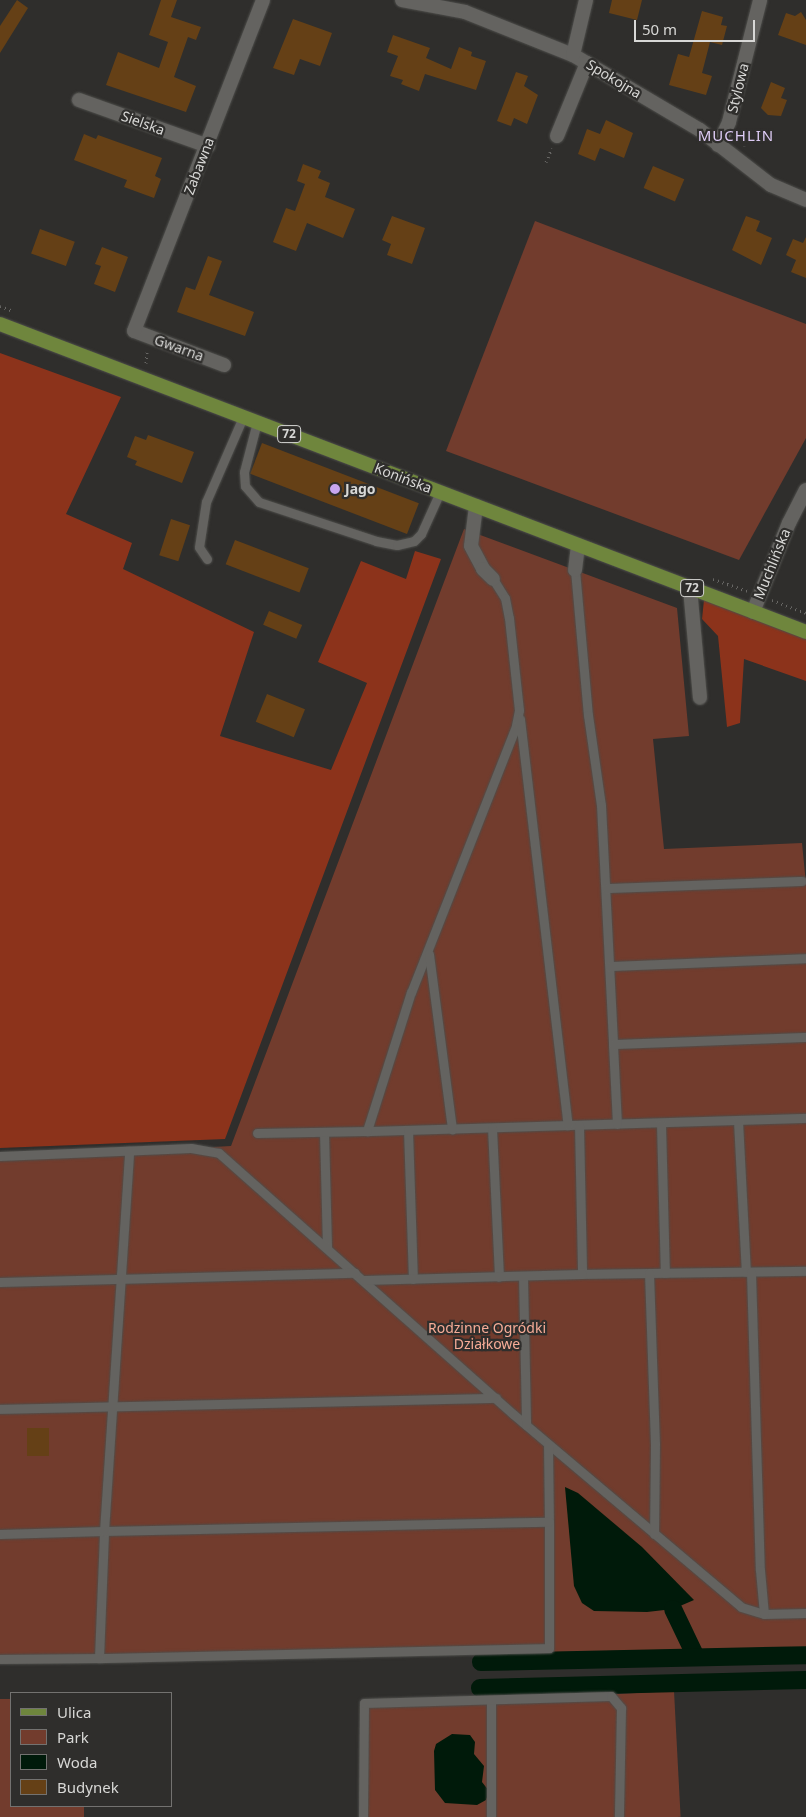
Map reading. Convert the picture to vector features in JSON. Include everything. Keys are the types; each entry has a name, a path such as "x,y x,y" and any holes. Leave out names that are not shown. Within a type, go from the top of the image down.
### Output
{"main road":[{"name":"Konińska","path":"0,324 806,632"}],"street":[{"name":"Zabawna","path":"134,332 208,146 263,0"},
{"name":"Spokojna","path":"402,0 426,2 465,12 573,56 700,130 771,185 806,200"},
{"path":"573,56 586,0"},
{"name":"Stylowa","path":"718,145 729,122 760,0"},
{"path":"556,136 587,63"},
{"name":"Sielska","path":"79,100 208,146"},
{"name":"Gwarna","path":"134,332 224,365"},
{"name":"Muchlińska","path":"753,612 789,523 806,490"},
{"path":"476,506 471,546 493,579"},
{"path":"575,570 578,545"},
{"path":"690,588 700,698"}],"lane":[{"path":"207,559 199,548 206,502 243,417"},
{"path":"257,422 244,472 245,486 259,502 376,541 397,545 414,541 420,534 440,492"},
{"path":"575,570 607,888 617,1124"},
{"path":"493,579 505,598 509,618 568,1125"},
{"path":"367,1131 411,992 429,953 516,726 519,710"},
{"path":"607,888 802,881"},
{"path":"429,953 452,1129"},
{"path":"610,966 806,958"},
{"path":"613,1044 806,1037"},
{"path":"257,1133 661,1124 806,1118"},
{"path":"738,1121 749,1272 760,1570 764,1614"},
{"path":"661,1124 665,1273"},
{"path":"579,1125 582,1274"},
{"path":"492,1128 499,1277"},
{"path":"408,1130 413,1279"},
{"path":"324,1132 327,1248"},
{"path":"0,1156 191,1148 219,1153 526,1425 741,1607 764,1614 806,1613"},
{"path":"99,1658 104,1531 129,1151"},
{"path":"364,1280 582,1274 806,1271"},
{"path":"0,1282 355,1273"},
{"path":"649,1273 655,1444 654,1534"},
{"path":"523,1276 526,1425"},
{"path":"0,1409 496,1398"},
{"path":"0,1659 549,1648 550,1522 548,1444"},
{"path":"0,1534 550,1522"},
{"path":"363,1817 364,1703 491,1701 611,1696 621,1708 619,1817"},
{"path":"491,1701 492,1817"}],"path":[{"path":"742,129 742,139 752,154"}],"green space":[{"path":"535,221 806,324 806,438 739,560 446,451"},
{"name":"Rodzinne Ogródki Działkowe","path":"464,529 677,608 689,736 653,739 664,849 802,843 806,884 806,1647 0,1663 0,1159 231,1146"},
{"path":"674,1691 681,1817 367,1817 361,1707"},
{"path":"0,1699 10,1699 10,1807 84,1807 84,1817 0,1817"}],"shaded area":[{"path":"0,353 121,397 66,514 132,543 123,569 254,632 220,736 331,770 367,683 318,662 361,561 406,579 415,551 441,559 225,1139 0,1148"},
{"path":"704,600 806,639 806,681 744,659 740,723 727,727 718,636 702,619"}],"water":[{"path":"565,1487 578,1493 642,1547 694,1600 673,1609 647,1612 594,1611 582,1603 574,1586"},
{"path":"452,1734 470,1735 475,1742 474,1754 484,1766 482,1782 489,1791 486,1800 477,1805 445,1803 435,1790 434,1751 436,1744"}],"building":[{"path":"17,0 28,8 0,53 0,26"},
{"path":"161,0 177,0 171,17 201,27 196,40 188,37 174,77 196,86 186,112 106,85 118,52 159,68 168,42 149,35"},
{"path":"612,0 642,0 637,20 609,13"},
{"path":"702,11 723,17 721,25 727,26 722,45 710,42 702,73 712,76 706,95 669,85 678,54 689,57"},
{"path":"801,12 806,20 806,45 778,35 786,13 795,16"},
{"path":"293,19 332,33 320,66 300,59 294,75 273,68"},
{"path":"393,35 430,48 426,58 451,69 459,47 472,52 471,56 486,61 476,90 425,74 419,91 401,84 403,80 390,76 398,56 387,52"},
{"path":"516,72 528,76 524,86 538,95 527,124 514,118 511,126 497,121"},
{"path":"771,82 785,88 781,98 787,100 781,116 768,115 761,108"},
{"path":"606,120 633,133 624,158 600,148 595,161 578,154 587,129 600,134"},
{"path":"84,134 96,139 98,135 162,158 155,176 161,179 154,198 124,187 127,180 74,160"},
{"path":"303,164 321,171 318,178 330,183 325,197 355,209 343,238 307,223 296,251 273,242 286,208 295,211 305,184 297,181"},
{"path":"653,166 684,179 675,201 644,188"},
{"path":"392,216 425,228 412,264 387,255 391,244 382,240"},
{"path":"746,216 760,221 756,231 772,238 761,265 732,250"},
{"path":"40,229 75,242 66,266 31,253"},
{"path":"806,237 806,278 791,272 796,260 786,255 793,239 803,243"},
{"path":"102,247 128,257 115,292 94,284 101,266 95,264"},
{"path":"208,256 222,261 209,295 254,312 245,336 177,312 186,287 195,290"},
{"path":"148,435 194,452 182,483 135,465 137,461 127,457 135,436 146,440"},
{"name":"Jago","path":"262,443 419,503 407,534 250,474"},
{"path":"171,519 190,525 178,561 159,555"},
{"path":"235,540 309,568 299,593 226,564"},
{"path":"269,611 302,625 296,639 263,625"},
{"path":"267,694 305,709 294,737 256,722"},
{"path":"27,1428 49,1428 49,1456 27,1456"}],"waterway":[{"path":"673,1609 696,1657"},
{"path":"481,1662 806,1655"},
{"path":"480,1688 806,1680"}],"place":[{"name":"Jago","path":"335,489"}],"district":[{"name":"MUCHLIN","path":"736,136"}]}
